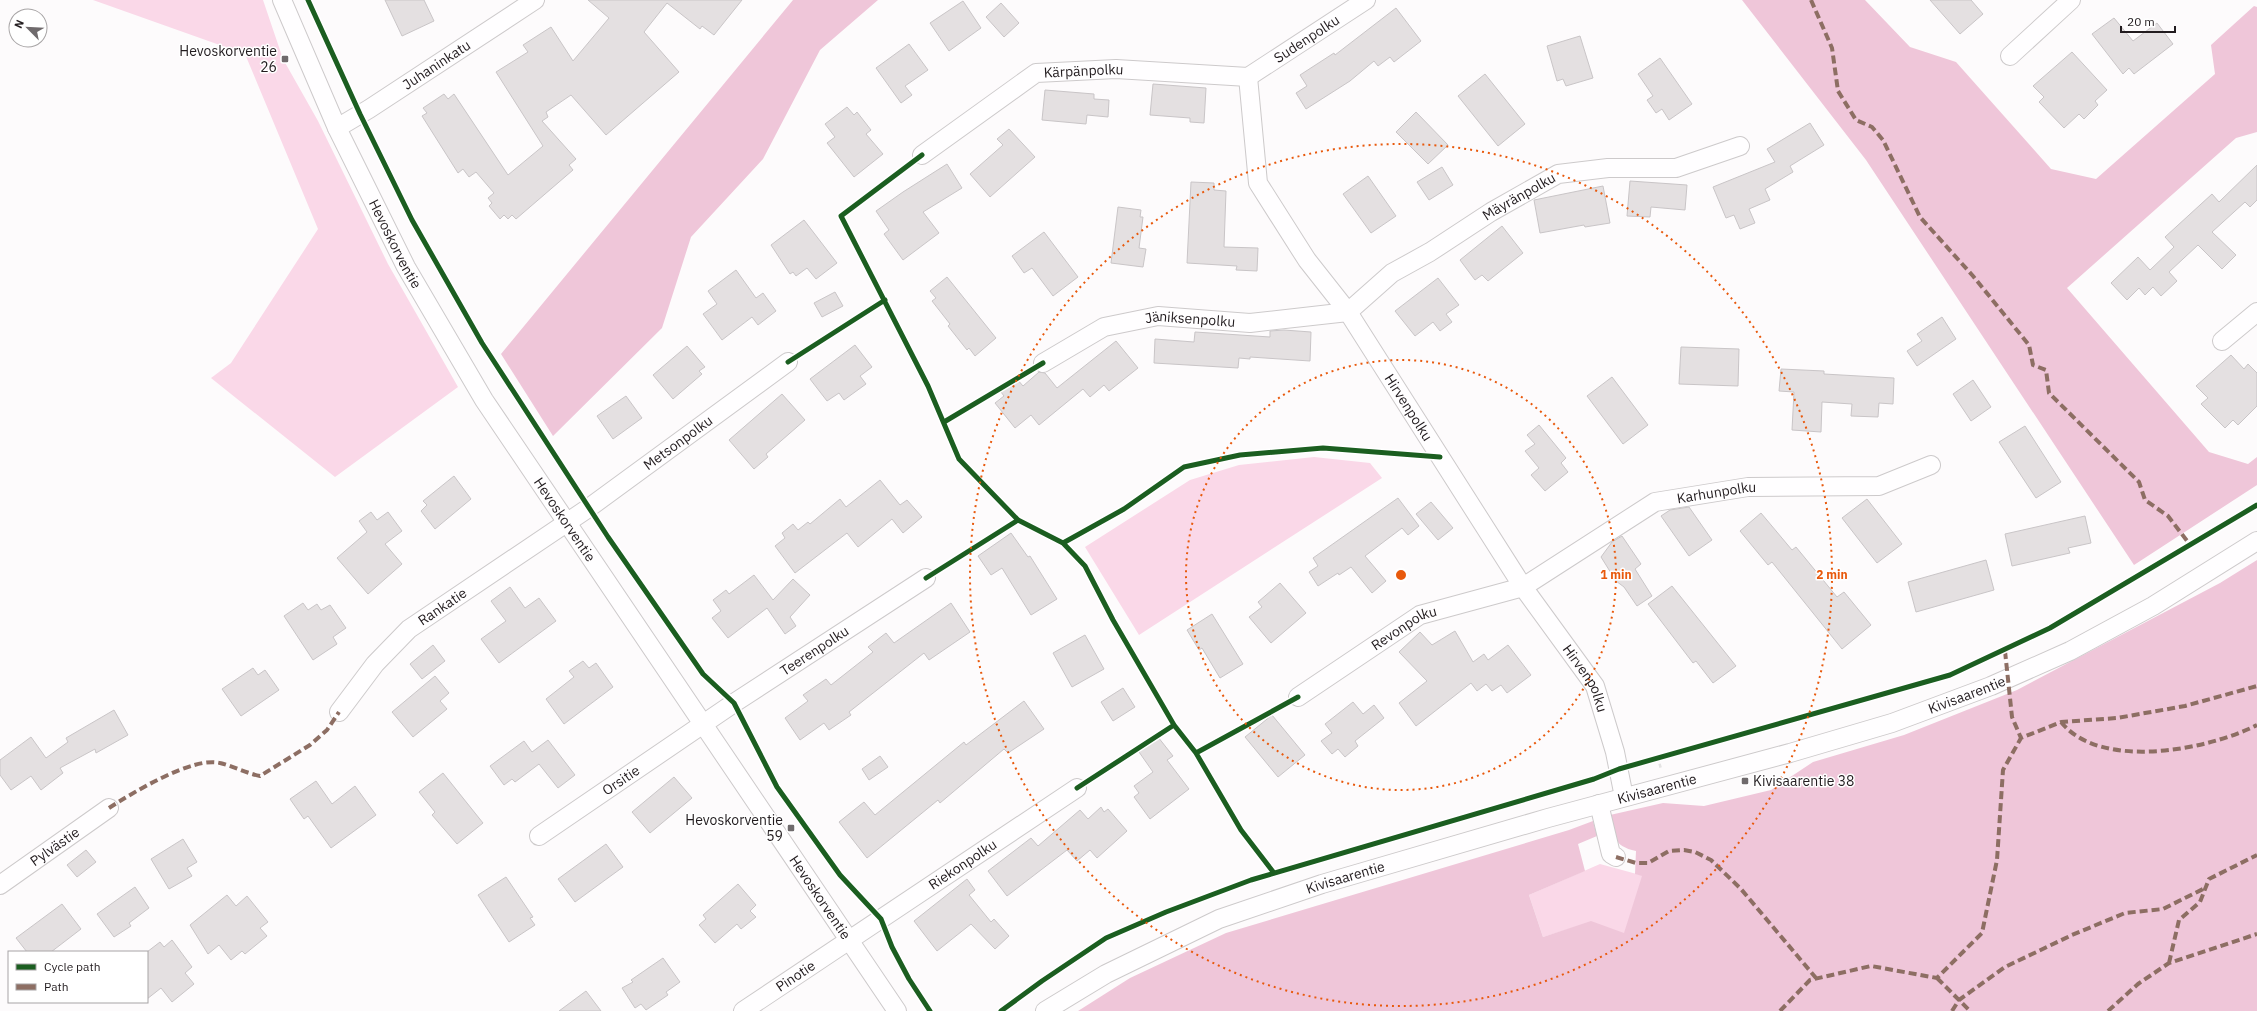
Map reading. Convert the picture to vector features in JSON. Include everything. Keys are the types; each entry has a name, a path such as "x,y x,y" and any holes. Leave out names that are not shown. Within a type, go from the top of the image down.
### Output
{"street":[{"name":"Hevoskorventie","path":"282,0 336,128 406,267 484,400 897,1011"},
{"name":"Juhaninkatu","path":"336,128 369,109 535,0"},
{"name":"Sudenpolku","path":"1248,77 1366,0"},
{"path":"2010,56 2071,0"},
{"name":"Kärpänpolku","path":"922,155 1036,73 1116,69 1248,77"},
{"name":"Hirvenpolku","path":"1248,77 1258,183 1307,260 1348,312 1523,587 1595,686 1615,752 1624,797"},
{"name":"Mäyränpolku","path":"1348,312 1392,273 1430,252 1491,212 1558,174 1608,168 1676,168 1740,146"},
{"name":"Jäniksenpolku","path":"1043,363 1104,327 1158,316 1250,323 1348,312"},
{"path":"2222,341 2257,312"},
{"name":"Metsonpolku","path":"567,523 788,362"},
{"name":"Karhunpolku","path":"1523,587 1655,502 1748,487 1879,486 1931,466"},
{"name":"Rankatie","path":"339,712 375,664 409,629 567,523"},
{"name":"Kivisaarentie","path":"1045,1011 1106,974 1219,919 1322,884 1599,804 1790,753 1884,725 1991,686 2070,651 2153,606 2257,541"},
{"name":"Teerenpolku","path":"703,724 926,578"},
{"name":"Revonpolku","path":"1298,697 1420,615 1523,587"},
{"name":"Orsitie","path":"538,836 703,724"},
{"name":"Riekonpolku","path":"848,940 1077,788"},
{"path":"1599,804 1611,854 1616,857"},
{"name":"Pylvästie","path":"0,885 109,808"},
{"name":"Pinotie","path":"743,1011 848,940"}],"path":[{"path":"1651,760 1665,756"}],"shaded area":[{"path":"93,0 263,0 283,59 318,121 388,264 458,387 335,477 211,378 231,363 318,229 245,54"},
{"path":"793,0 878,0 820,50 763,159 691,237 662,328 553,436 501,354"},
{"path":"1742,0 1865,0 1910,47 1956,62 2051,169 2096,179 2215,74 2211,45 2254,6 2257,7 2257,132 2236,138 2067,288 2209,452 2248,464 2257,457 2257,485 2134,565 1866,160"},
{"path":"1314,457 1370,463 1382,478 1139,635 1085,547 1190,480 1239,465"},
{"path":"2257,560 2257,1011 1078,1011 1130,978 1226,933 1569,830 1593,821 1597,836 1578,844 1585,871 1529,895 1543,937 1591,921 1624,933 1642,876 1635,874 1636,851 1623,846 1616,839 1610,815 1663,803 1704,806 1771,790 1813,762 1904,735 2017,690 2220,583"},
{"path":"1600,864 1677,885 1656,945 1591,922 1543,937 1529,895"}],"building":[{"path":"385,0 424,0 434,21 402,36"},
{"path":"588,0 742,0 714,35 702,26 700,29 667,3 644,32 679,72 606,135 571,95 546,112 548,117 542,121 576,159 569,165 573,170 516,219 512,215 508,219 504,215 500,219 489,206 492,203 488,198 494,193 476,172 469,177 463,169 458,173 422,116 427,113 423,108 444,94 448,99 454,94 508,175 543,146 496,72 528,52 523,45 551,27 573,61 609,18"},
{"path":"1930,0 1971,0 1983,14 1960,34"},
{"path":"963,1 981,28 949,51 930,23"},
{"path":"1001,3 1019,23 1004,37 986,17"},
{"path":"1396,8 1421,41 1394,62 1390,57 1378,66 1374,61 1350,81 1306,109 1296,93 1307,86 1300,75 1334,53 1335,55"},
{"path":"2114,18 2133,41 2157,23 2173,44 2134,74 2129,68 2123,74 2092,34"},
{"path":"1580,36 1593,78 1566,86 1563,79 1557,81 1547,46"},
{"path":"909,44 928,70 905,86 912,95 901,103 876,68"},
{"path":"2072,52 2107,90 2095,101 2098,105 2084,119 2079,114 2064,128 2039,102 2044,97 2033,86"},
{"path":"1660,58 1692,104 1669,120 1662,109 1656,113 1647,100 1653,96 1638,74"},
{"path":"1485,74 1525,124 1498,146 1458,96"},
{"path":"1153,84 1206,88 1204,123 1190,122 1190,118 1150,115"},
{"path":"1045,90 1094,94 1094,99 1109,100 1108,117 1087,115 1086,124 1042,120"},
{"path":"847,107 854,115 857,112 871,130 866,134 883,154 854,177 827,143 835,137 825,124"},
{"path":"1416,112 1448,145 1428,164 1396,132"},
{"path":"1810,123 1824,145 1790,166 1793,172 1765,189 1770,200 1749,209 1755,223 1740,229 1734,215 1726,218 1713,187 1775,162 1767,149"},
{"path":"1009,129 1035,157 990,197 970,174 1003,145 997,139"},
{"path":"947,164 962,188 923,212 939,233 903,260 884,234 889,230 876,211"},
{"path":"2257,165 2257,200 2250,207 2245,202 2212,232 2236,255 2222,269 2198,245 2169,272 2177,281 2161,296 2153,287 2145,295 2139,288 2127,300 2111,283 2138,257 2150,270 2174,247 2165,237 2212,194 2219,202"},
{"path":"1442,167 1453,185 1429,200 1417,182"},
{"path":"1368,176 1396,216 1371,233 1343,194"},
{"path":"1630,181 1687,185 1685,210 1651,207 1650,217 1627,216"},
{"path":"1191,182 1214,183 1214,190 1226,191 1224,247 1258,248 1257,271 1236,270 1237,266 1187,263"},
{"path":"1603,186 1610,223 1585,227 1584,225 1540,233 1534,200"},
{"path":"1118,207 1141,210 1140,217 1143,217 1139,248 1146,249 1143,267 1111,263"},
{"path":"804,220 837,263 816,279 807,268 796,276 793,272 790,274 771,245"},
{"path":"1502,226 1523,253 1488,281 1482,275 1475,280 1460,260"},
{"path":"1044,232 1078,277 1053,296 1032,268 1024,273 1012,256"},
{"path":"736,270 756,298 763,293 776,311 758,325 752,317 722,340 703,314 717,304 708,291"},
{"path":"947,277 996,338 975,356 969,348 967,350 948,326 950,324 932,301 936,298 930,291"},
{"path":"1438,278 1459,305 1446,314 1452,322 1440,331 1433,322 1415,336 1395,311"},
{"path":"835,292 843,306 822,317 814,303"},
{"path":"1942,317 1956,339 1917,366 1907,351 1922,341 1917,334"},
{"path":"1284,330 1311,332 1310,361 1250,357 1250,359 1239,358 1238,368 1154,363 1155,339 1194,342 1195,332 1270,337 1270,331"},
{"path":"1116,341 1138,368 1109,391 1104,385 1090,397 1083,389 1039,425 1031,415 1015,428 995,403 1004,396 1001,392 1017,379 1023,386 1039,372 1045,373 1057,388"},
{"path":"855,345 872,367 860,376 866,384 844,400 839,393 827,401 810,379"},
{"path":"687,346 705,367 699,371 702,374 673,399 653,375"},
{"path":"1681,347 1739,349 1738,386 1679,384"},
{"path":"2231,355 2244,369 2248,364 2257,373 2257,406 2238,425 2233,420 2225,428 2201,404 2208,398 2196,386"},
{"path":"1781,369 1824,371 1824,374 1894,378 1893,404 1879,403 1878,417 1851,416 1852,404 1822,402 1821,432 1792,430 1794,392 1779,391"},
{"path":"1612,377 1648,425 1623,444 1587,396"},
{"path":"1973,380 1991,407 1971,421 1953,394"},
{"path":"782,394 805,420 766,454 768,457 754,469 729,440"},
{"path":"626,396 642,418 613,439 597,416"},
{"path":"1539,425 1566,458 1561,463 1568,472 1545,491 1531,475 1539,468 1525,451 1535,444 1527,435"},
{"path":"2025,426 2061,482 2036,498 1999,442"},
{"path":"454,476 471,499 435,529 421,511 427,505 423,501"},
{"path":"880,480 900,505 907,500 922,517 903,533 892,519 858,547 847,533 795,573 775,546 785,538 782,533 793,524 798,530 808,522 810,524 840,499 846,507"},
{"path":"1398,498 1419,526 1408,535 1402,528 1365,556 1386,581 1372,593 1351,567 1339,575 1338,573 1318,586 1309,572 1318,566 1313,558"},
{"path":"1867,499 1902,544 1877,563 1842,518"},
{"path":"1431,502 1453,528 1438,540 1416,514"},
{"path":"1689,507 1712,540 1689,556 1661,516 1670,510"},
{"path":"371,512 377,520 388,512 402,531 385,544 402,564 368,594 337,558 367,532 359,521"},
{"path":"1761,513 1792,550 1796,547 1837,597 1844,592 1871,625 1842,649 1772,562 1768,565 1740,531"},
{"path":"2085,516 2091,543 2068,548 2070,553 2012,566 2005,534"},
{"path":"1011,533 1028,557 1030,556 1057,599 1031,615 1002,568 991,575 978,556"},
{"path":"1622,536 1641,564 1635,569 1652,596 1637,606 1624,587 1616,581 1601,557 1612,542"},
{"path":"1986,560 1994,590 1916,612 1908,582"},
{"path":"754,575 773,600 793,579 810,595 790,617 796,626 785,634 767,608 728,638 712,618 721,611 713,600 726,590 729,594"},
{"path":"1280,583 1306,613 1271,643 1249,617 1262,607 1258,602"},
{"path":"1672,586 1736,666 1713,683 1696,661 1693,663 1648,604"},
{"path":"510,587 525,608 539,598 556,621 499,663 481,639 506,621 491,601"},
{"path":"303,603 308,610 317,604 321,610 330,605 346,628 333,637 337,644 313,660 284,616"},
{"path":"951,603 970,632 929,660 924,653 849,712 851,715 829,730 824,723 800,740 785,718 808,701 803,695 826,679 831,685 873,652 868,647 886,633 894,643"},
{"path":"1212,614 1243,664 1220,678 1202,648 1199,650 1187,630"},
{"path":"1455,631 1473,662 1484,654 1488,660 1508,645 1531,675 1507,693 1501,685 1492,691 1486,684 1477,691 1471,683 1416,726 1399,703 1427,681 1399,652 1420,632 1432,645"},
{"path":"1085,635 1104,669 1072,687 1053,653"},
{"path":"433,645 445,661 422,679 410,664"},
{"path":"583,661 589,668 596,663 613,687 564,724 546,699 574,677 569,671"},
{"path":"253,668 258,675 265,670 279,690 241,716 222,689"},
{"path":"435,676 449,693 440,701 447,709 413,737 392,712"},
{"path":"1123,688 1135,707 1113,721 1101,702"},
{"path":"1024,701 1044,729 1008,753 1004,749 940,803 938,800 867,858 839,822 864,802 875,815 964,742 966,745"},
{"path":"1353,702 1363,714 1374,705 1384,718 1355,741 1358,746 1345,757 1338,749 1332,754 1321,741 1332,733 1325,724"},
{"path":"114,710 128,735 96,753 95,749 60,768 63,773 41,790 31,776 11,790 0,775 0,760 31,737 46,758 68,742 66,738"},
{"path":"1272,715 1305,755 1278,777 1245,737"},
{"path":"1158,737 1173,756 1167,760 1189,789 1150,819 1134,797 1139,793 1134,786 1153,772 1139,752"},
{"path":"548,740 575,775 558,788 539,764 515,782 512,779 504,785 490,766 524,741 532,752"},
{"path":"880,756 888,767 869,780 862,769"},
{"path":"443,773 483,823 457,844 432,815 435,812 419,792"},
{"path":"674,777 692,798 650,833 632,812"},
{"path":"316,781 332,804 355,786 376,815 331,848 308,816 304,819 290,799"},
{"path":"1101,807 1104,812 1108,809 1127,831 1097,858 1090,850 1077,861 1067,850 1007,896 988,871 1031,838 1038,846 1080,810 1088,819"},
{"path":"183,839 197,862 187,868 192,876 169,889 151,859"},
{"path":"606,844 623,867 575,902 558,879"},
{"path":"86,850 96,862 77,877 67,865"},
{"path":"506,877 533,917 530,918 535,925 509,942 478,895"},
{"path":"967,879 975,890 969,895 991,922 994,919 1009,936 995,949 971,924 937,951 914,921"},
{"path":"738,884 756,905 750,911 756,917 741,929 737,924 715,943 699,925 706,919 703,915"},
{"path":"135,887 149,908 129,923 131,926 114,937 97,914"},
{"path":"227,895 236,906 247,896 268,922 260,928 267,936 245,954 242,951 231,960 219,945 208,954 190,925"},
{"path":"62,904 81,929 52,951 26,951 16,938"},
{"path":"172,940 192,967 185,973 194,984 172,1002 161,988 148,998 148,951 160,942 164,947"},
{"path":"663,958 680,982 666,992 668,995 646,1010 641,1004 635,1008 622,988 633,982 631,980"},
{"path":"586,991 601,1011 559,1011"}],"marked path":[{"path":"1811,0 1832,48 1838,91 1856,120 1872,127 1883,140 1920,217 1973,276 2029,345 2033,365 2046,370 2049,393 2139,482 2145,500 2168,516 2191,546"},
{"path":"2005,651 2012,717 2021,738"},
{"path":"1780,1011 1810,980 1871,966 1937,978 1982,933 1997,860 2003,770 2021,738 2061,722 2117,718 2185,706 2257,686"},
{"path":"109,808 163,777 179,770 208,762 220,763 260,776 310,745 327,730 339,712"},
{"path":"2061,722 2079,737 2101,747 2127,751 2155,751 2184,748 2211,742 2257,725"},
{"path":"1616,857 1636,863 1648,863 1669,851 1684,850 1695,852 1711,860 1741,889 1816,978"},
{"path":"2169,963 2179,920 2200,902 2209,879 2257,855"},
{"path":"1952,1011 1959,1000 2005,967 2072,935 2125,913 2163,909 2205,888"},
{"path":"2108,1011 2138,984 2169,963 2257,934"},
{"path":"1937,978 1970,1011"}],"cycle path":[{"path":"308,0 360,114 412,220 482,343 608,537 703,674 734,703 777,787 840,875 881,919 892,947 909,979 930,1011"},
{"path":"922,155 841,216 928,386 959,459 1018,520 1063,543 1085,566 1113,620 1174,725 1196,753 1241,830 1274,873"},
{"path":"788,362 885,300"},
{"path":"944,422 1043,363"},
{"path":"1063,543 1124,509 1184,467 1240,455 1323,448 1440,457"},
{"path":"1001,1011 1042,981 1106,938 1166,912 1251,880 1594,779 1619,769 1950,675 2050,628 2257,505"},
{"path":"926,578 1018,520"},
{"path":"1196,753 1298,697"},
{"path":"1077,788 1174,725"}],"place":[{"name":"Hevoskorventie 26","path":"285,59"},
{"name":"Kivisaarentie 38","path":"1745,781"},
{"name":"Hevoskorventie 59","path":"791,828"}]}
